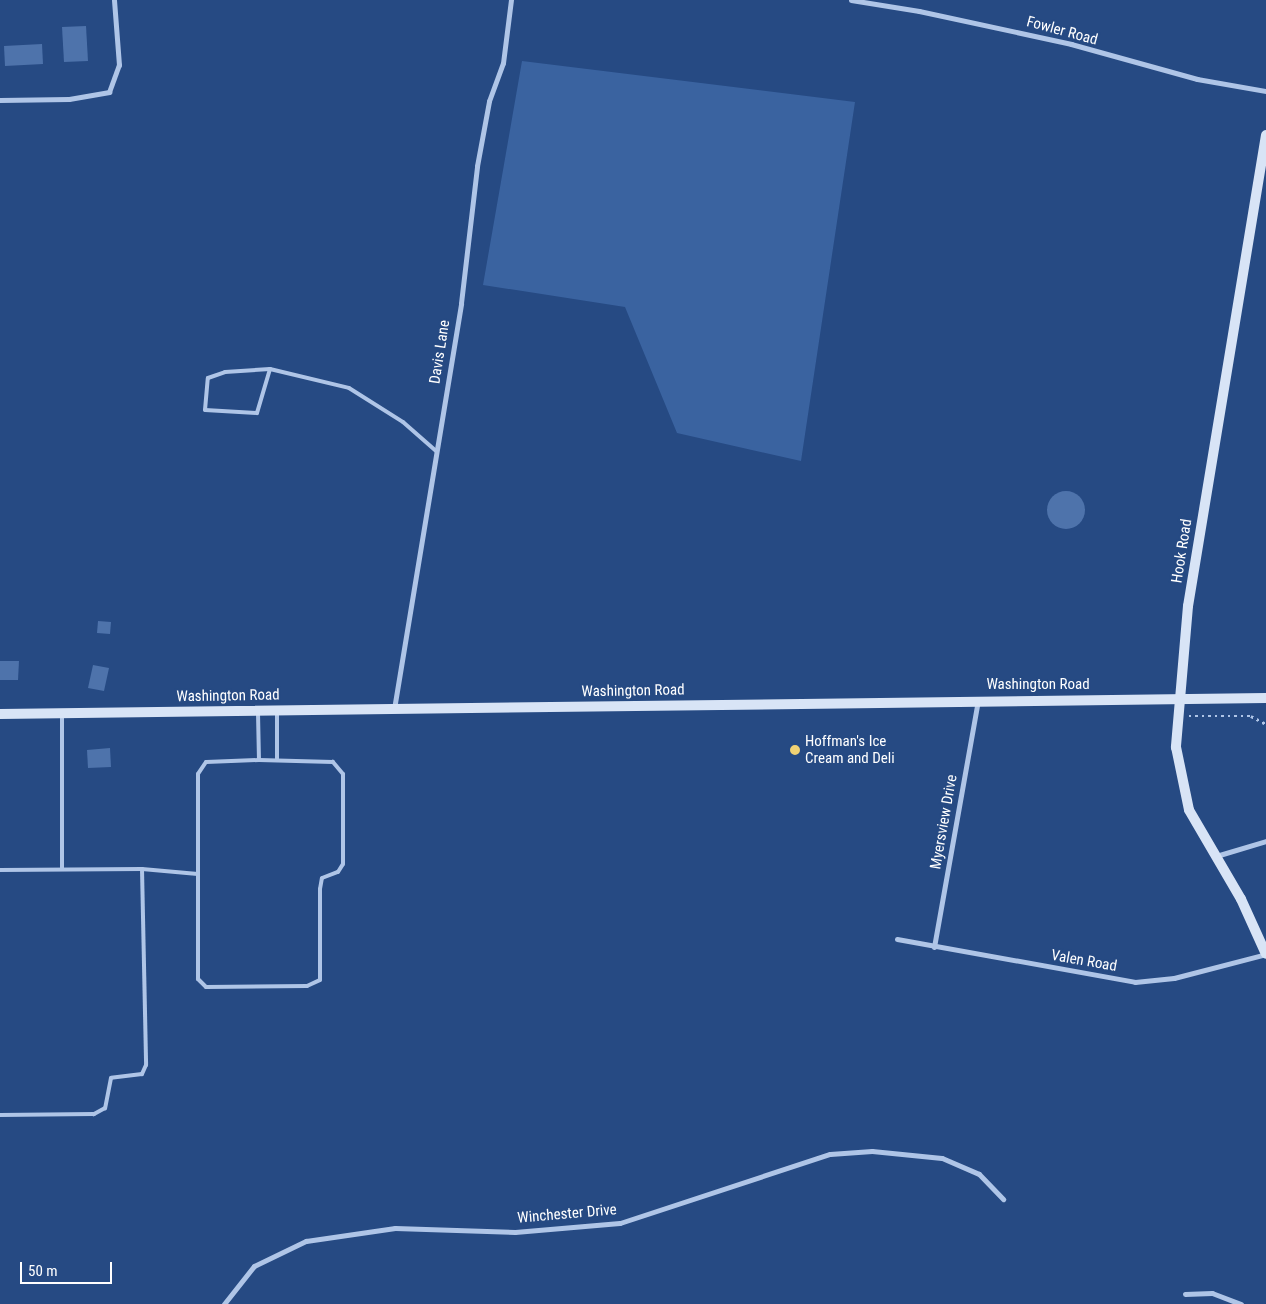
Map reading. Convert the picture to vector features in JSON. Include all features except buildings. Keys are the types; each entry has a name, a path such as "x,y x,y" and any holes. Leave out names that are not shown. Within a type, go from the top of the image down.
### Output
{"main road":[{"name":"Hook Road","path":"1266,135 1263,169 1188,606 1177,716 1180,783 1189,810 1216,856 1266,954"},
{"name":"Washington Road","path":"0,714 978,700 1266,698"}],"street":[{"path":"0,100 69,99 101,96 114,84 119,65 114,0"},
{"name":"Davis Lane","path":"394,709 436,451 477,166 489,101 502,63 510,0"},
{"name":"Fowler Road","path":"851,0 919,10 1071,44 1197,79 1266,91"},
{"name":"Myersview Drive","path":"934,947 978,700"},
{"path":"1216,856 1266,841"},
{"name":"Valen Road","path":"897,939 1135,982 1174,978 1266,954"},
{"name":"Winchester Drive","path":"224,1304 254,1266 306,1241 395,1228 515,1232 620,1223 830,1154 872,1151 942,1158 979,1174 1003,1199"},
{"path":"1185,1294 1212,1293 1241,1304"}],"lane":[{"path":"270,369 257,413 205,410 208,378 225,372 270,369 349,388 403,422 436,451"},
{"path":"277,710 277,760"},
{"path":"258,711 259,760"},
{"path":"62,713 62,869"},
{"path":"277,760 333,762 343,774 343,864 338,872 322,878 320,889 320,980 307,986 206,987 198,979 198,774 206,762 277,760"},
{"path":"0,870 142,869 198,874"},
{"path":"0,1115 94,1114 105,1108 111,1078 142,1074 146,1065 142,869"}],"path":[{"path":"1177,716 1251,716 1266,724"}],"shaded area":[{"path":"522,61 855,102 801,461 677,433 625,307 483,285"}],"place":[{"name":"Hoffman's Ice Cream and Deli","path":"795,750"}]}
